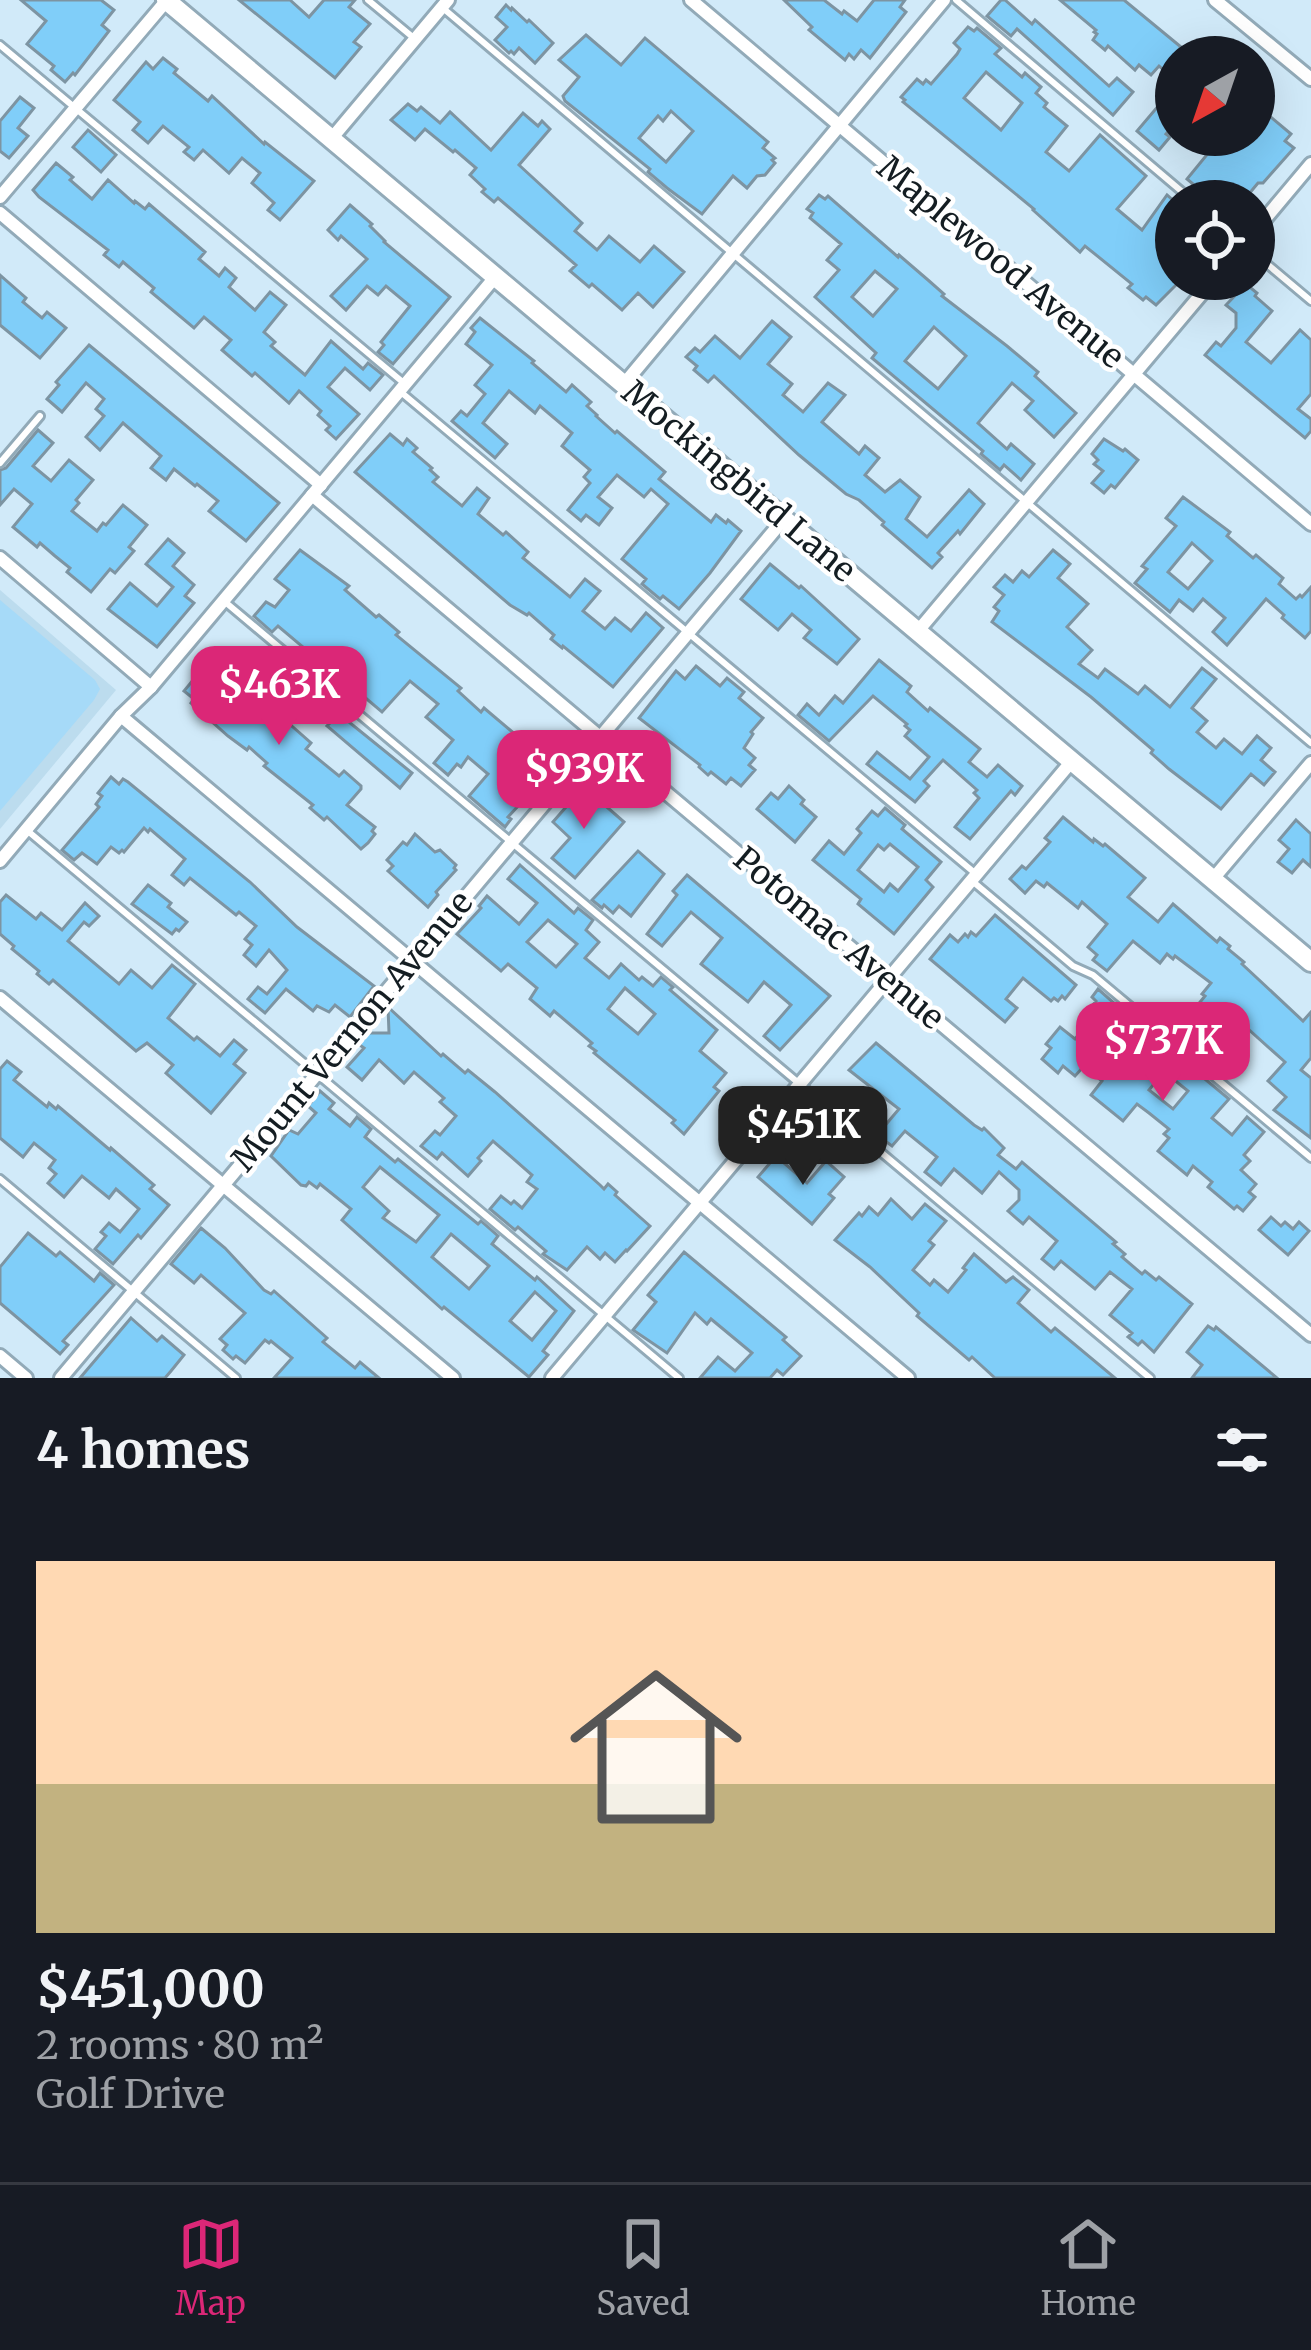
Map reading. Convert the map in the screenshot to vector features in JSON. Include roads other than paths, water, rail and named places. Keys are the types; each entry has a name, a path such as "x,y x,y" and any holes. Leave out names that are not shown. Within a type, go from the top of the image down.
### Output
{"main road":[{"name":"Mockingbird Lane","path":"167,0 1311,962"}],"street":[{"path":"0,197 167,0"},
{"name":"Maplewood Avenue","path":"691,0 1311,524"},
{"path":"624,384 944,0"},
{"path":"1215,0 1311,79"},
{"path":"332,138 445,4"},
{"path":"1275,207 1311,164"},
{"name":"Potomac Avenue","path":"0,213 601,737 1311,1336"},
{"path":"0,861 496,276"},
{"path":"918,631 1196,300"},
{"name":"Mount Vernon Avenue","path":"61,1378 784,519"},
{"path":"0,558 151,687"},
{"path":"121,716 908,1378"},
{"path":"552,1378 1072,761"},
{"path":"1213,879 1311,764"},
{"path":"0,998 453,1378"},
{"path":"0,1356 26,1378"}],"lane":[{"path":"368,0 415,39"},
{"path":"956,0 1168,180"},
{"path":"445,4 1311,743"},
{"path":"0,45 1073,966 1094,975 1311,1158"},
{"path":"1275,271 1311,301"},
{"path":"0,463 40,416"},
{"path":"224,601 1150,1378"},
{"path":"26,830 679,1378"},
{"path":"0,1179 236,1378"}]}
